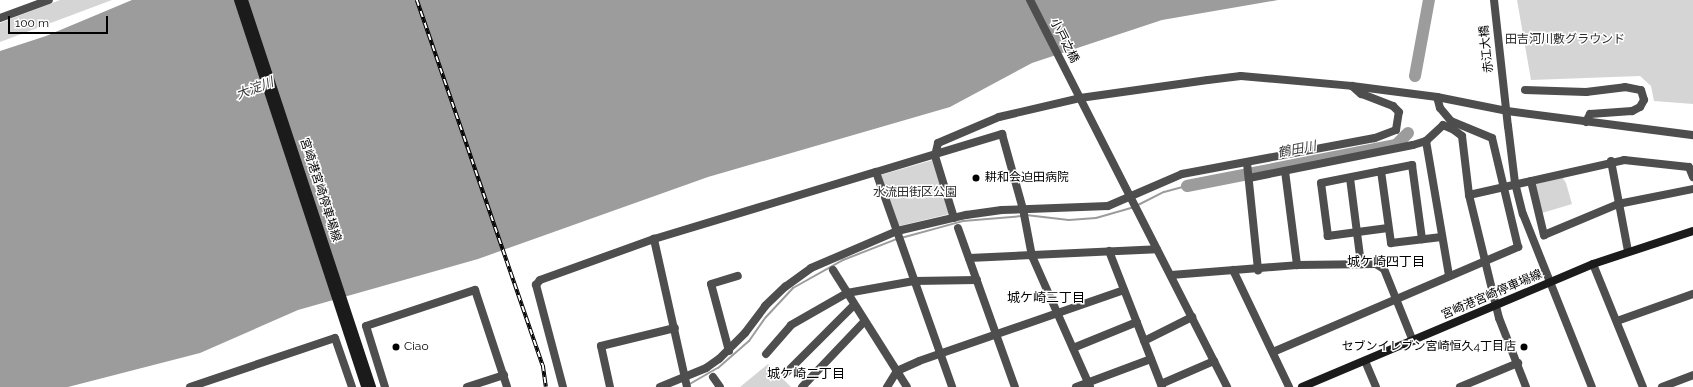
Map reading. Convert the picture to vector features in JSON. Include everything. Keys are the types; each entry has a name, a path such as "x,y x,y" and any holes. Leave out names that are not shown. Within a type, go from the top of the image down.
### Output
{"main road":[{"name":"宮崎港宮崎停車場線","path":"238,0 345,316 372,387"},
{"name":"宮崎港宮崎停車場線","path":"244,0 345,316 365,387"},
{"name":"宮崎港宮崎停車場線","path":"1306,386 1497,307 1593,264 1628,251 1693,231"}],"street":[{"path":"0,18 49,0"},
{"name":"小戸之橋","path":"1030,0 1227,387"},
{"name":"赤江大橋","path":"1494,0 1514,175 1523,214 1549,284 1592,387"},
{"path":"954,218 935,156 938,143 980,123 1079,95 1241,76 1352,86 1437,98 1507,111 1693,135"},
{"path":"660,387 706,368 728,351 785,287 811,268 897,231 954,218 1023,209 1096,207 1118,203 1182,174 1248,163 1375,138 1396,130 1399,112 1393,106 1361,94 1352,86"},
{"path":"1525,90 1586,92 1625,87 1641,90 1644,100 1640,107 1632,111 1590,114 1586,122"},
{"path":"1273,352 1518,247 1492,138 1451,121 1440,108 1437,98"},
{"path":"1249,178 1426,141 1443,125 1462,136 1469,195 1484,262 1497,307 1526,387"},
{"path":"563,387 536,285 540,280 654,239 876,172 935,156 1002,134 1023,209 1032,256 1089,385"},
{"path":"1426,141 1449,276"},
{"path":"1469,195 1611,161 1624,160 1689,167 1693,177"},
{"path":"1611,161 1628,251"},
{"path":"1248,163 1258,270"},
{"path":"1388,228 1328,236 1321,182 1350,178 1412,165 1422,239"},
{"path":"1285,171 1297,265"},
{"path":"1381,171 1391,244 1422,239 1442,238"},
{"path":"876,172 952,387"},
{"path":"1350,178 1361,264"},
{"path":"1531,181 1544,235 1618,204 1693,189"},
{"path":"958,228 1015,387"},
{"path":"654,239 686,377 687,387"},
{"path":"969,258 1157,249"},
{"path":"1109,251 1161,385 1214,361"},
{"path":"1171,275 1233,270 1258,270 1297,265 1376,264 1384,269 1413,341"},
{"path":"1593,264 1643,387"},
{"path":"833,270 864,322 907,387"},
{"path":"1233,270 1289,387"},
{"path":"728,351 711,284 738,276"},
{"path":"766,354 791,326 847,293 914,281 977,280"},
{"path":"385,387 366,326 476,290 507,387"},
{"path":"887,387 897,371 940,354 1124,290"},
{"path":"1617,321 1693,294"},
{"path":"786,374 854,305"},
{"path":"1144,341 1192,317"},
{"path":"802,387 864,322"},
{"path":"1073,348 1137,322"},
{"path":"610,387 601,346 675,328"},
{"path":"190,387 335,338 352,387"},
{"path":"1076,387 1089,385 1151,359"},
{"path":"1365,361 1376,387"},
{"path":"1460,387 1518,363"},
{"path":"1662,387 1693,375"},
{"path":"467,387 504,376"},
{"path":"713,377 720,387"}],"green space":[{"path":"60,0 112,0 0,42 0,23"},
{"name":"田吉河川敷グラウンド","path":"1517,0 1693,0 1693,104 1654,101 1651,86 1640,76 1531,80"},
{"name":"水流田街区公園","path":"933,160 949,214 899,226 881,175"},
{"path":"1561,175 1566,183 1572,204 1542,213 1534,182"},
{"path":"768,364 791,387 740,387"}],"water":[{"name":"大淀川","path":"132,0 1278,0 1162,20 1032,63 950,107 708,177 478,259 298,310 200,353 68,387 0,387 0,51 46,36"}],"waterway":[{"name":"鶴田川","path":"1415,76 1429,0"},
{"name":"鶴田川","path":"1187,186 1396,145 1408,133"},
{"path":"1138,205 1164,192 1187,186"},
{"path":"1026,215 1069,220 1096,218 1134,207"},
{"path":"901,238 963,221 1022,216"},
{"path":"688,385 718,368 749,341 766,317 793,288 843,260 897,239"}],"railway":[{"path":"417,0 543,365 546,387"}],"place":[{"name":"耕和会迫田病院","path":"976,178"},
{"name":"Ciao","path":"396,347"},
{"name":"セブンイレブン宮崎恒久4丁目店","path":"1524,347"}],"district":[{"name":"城ケ崎四丁目","path":"1386,262"},
{"name":"城ケ崎三丁目","path":"1046,298"},
{"name":"城ケ崎二丁目","path":"806,374"}]}
